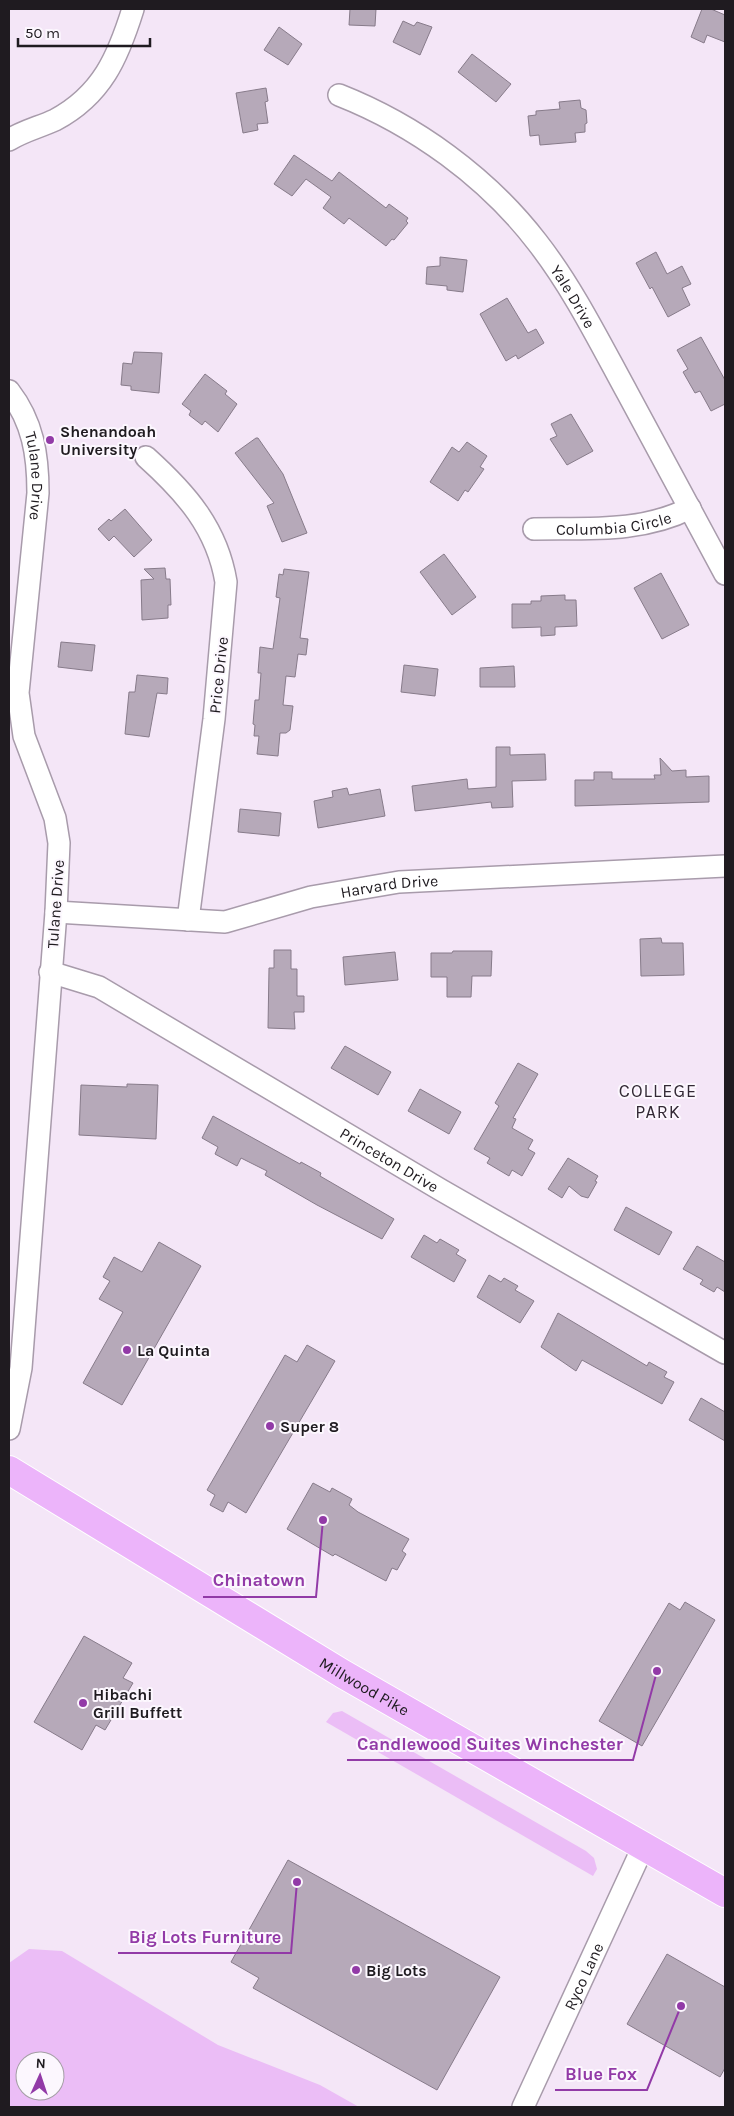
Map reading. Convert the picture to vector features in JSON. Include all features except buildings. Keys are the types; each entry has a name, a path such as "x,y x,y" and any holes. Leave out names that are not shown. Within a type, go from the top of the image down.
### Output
{"highway":[{"name":"Millwood Pike","path":"9,1470 343,1674 725,1894"}],"street":[{"path":"9,140 54,120 80,103 105,76 122,45 133,9"},
{"name":"Yale Drive","path":"339,95 374,109 412,130 441,151 494,195 537,242 571,293 725,574"},
{"name":"Tulane Drive","path":"9,392 20,405 37,451 38,493 18,693 24,736 56,818 59,843 56,912 21,1368 9,1429"},
{"name":"Price Drive","path":"146,457 185,495 215,538 222,559 226,582 214,719 188,920"},
{"name":"Columbia Circle","path":"534,530 645,525 672,517 690,508"},
{"name":"Harvard Drive","path":"56,912 225,922 311,897 399,882 725,866"},
{"name":"Princeton Drive","path":"50,972 99,987 424,1180 725,1353"},
{"name":"Ryco Lane","path":"523,2107 643,1847"}],"shaded area":[{"path":"342,1711 586,1851 594,1858 597,1869 593,1876 326,1722 333,1713"},
{"path":"29,1949 62,1951 218,2045 320,2085 359,2107 9,2107 9,1963"}],"place":[{"name":"Shenandoah University","path":"50,440"},
{"name":"La Quinta","path":"127,1350"},
{"name":"Super 8","path":"270,1426"},
{"name":"Chinatown","path":"323,1520"},
{"name":"Candlewood Suites Winchester","path":"657,1671"},
{"name":"Hibachi Grill Buffett","path":"83,1703"},
{"name":"Big Lots Furniture","path":"297,1882"},
{"name":"Big Lots","path":"356,1970"},
{"name":"Blue Fox","path":"681,2006"}],"district":[{"name":"COLLEGE PARK","path":"658,1101"}]}
